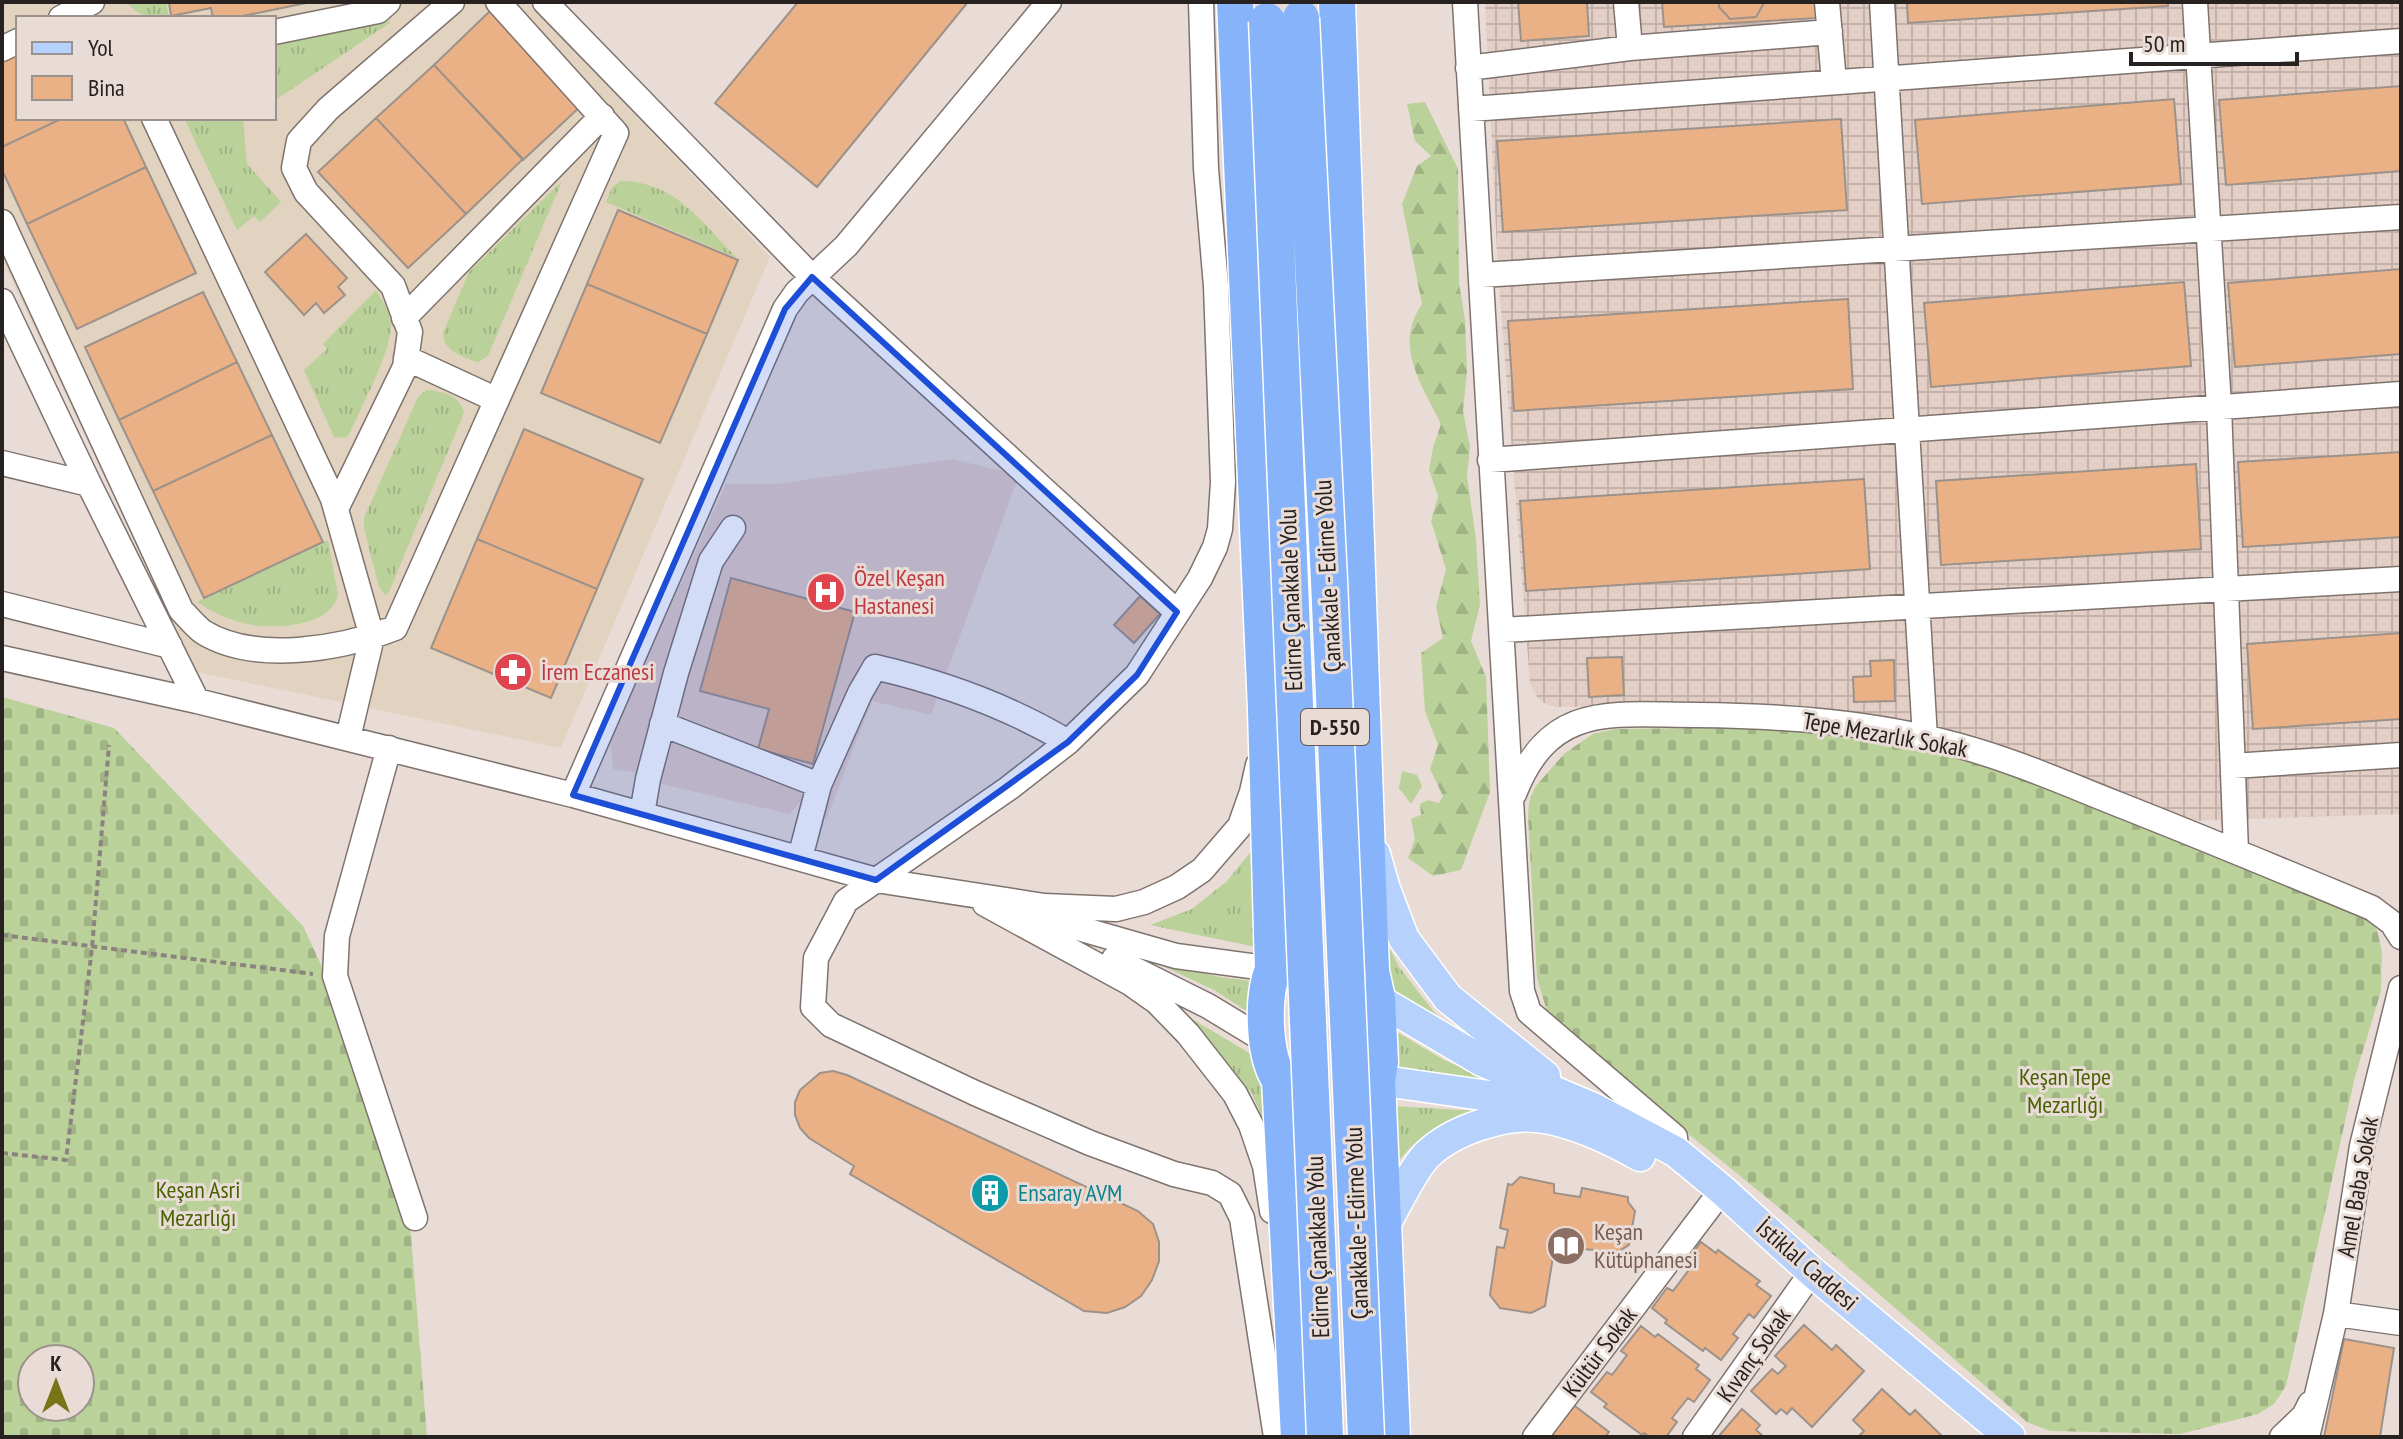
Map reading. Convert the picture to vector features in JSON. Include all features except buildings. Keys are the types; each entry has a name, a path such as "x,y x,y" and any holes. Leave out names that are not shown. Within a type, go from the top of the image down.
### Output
{"highway":[{"path":"1235,2 1266,709 1273,969 1268,982 1266,1008 1269,1043 1274,1072 1280,1080 1303,1090 1346,1092 1377,1080"},
{"path":"1337,2 1365,819 1380,1062 1377,1080 1392,1437"},
{"name":"Edirne Çanakkale Yolu","path":"1284,11 1325,1437"},
{"name":"Çanakkale - Edirne Yolu","path":"1284,11 1329,580 1366,1437"},
{"path":"1273,969 1298,958 1313,956 1357,961 1374,985"},
{"path":"1280,1080 1299,1437"}],"main road":[{"path":"1365,819 1385,889 1404,939 1448,998 1545,1076 1583,1117"},
{"path":"1374,985 1482,1061 1583,1117 1618,1143 1692,1185 1722,1190"},
{"path":"1377,1080 1517,1100 1583,1117"},
{"path":"1383,1228 1425,1156 1451,1137 1482,1124 1518,1118 1583,1117"},
{"name":"İstiklal Caddesi","path":"1583,1117 1676,1152 1812,1272 2010,1437"}],"street":[{"path":"65,16 92,2"},
{"path":"276,32 378,11 388,2"},
{"path":"336,509 405,367 410,332 393,286 306,192 294,168 299,141 328,109 452,2"},
{"path":"2,222 181,610 202,631 237,646 276,650 338,646 395,628 616,133 498,2"},
{"path":"545,2 812,277 1177,612"},
{"path":"573,795 785,309 812,277 846,246 1049,2"},
{"path":"1201,2 1206,169 1216,286 1223,482 1215,547 1200,578 1137,675 1068,742 1009,788 846,901 816,958 813,1007 831,1025 975,1093 1090,1143 1174,1174 1212,1183 1230,1194 1242,1218 1276,1437"},
{"path":"1465,2 1522,991 1529,1012 1675,1137 1676,1152"},
{"path":"1626,2 1630,48"},
{"path":"1827,2 1834,82"},
{"path":"1882,2 1925,738"},
{"path":"2195,2 2219,407 2236,851"},
{"path":"1468,68 1630,48 1830,32"},
{"path":"1471,109 2401,41"},
{"path":"404,318 602,116"},
{"path":"155,120 336,509 372,637 348,738"},
{"path":"1481,275 2401,217"},
{"path":"2,301 197,701"},
{"path":"406,358 497,400"},
{"path":"1490,460 2401,394"},
{"path":"2,463 89,484"},
{"path":"642,814 662,724 711,561 733,528"},
{"path":"1502,630 2401,579"},
{"path":"2,604 170,646"},
{"path":"2,658 389,748 573,795 876,880 1044,906 1116,909 1144,902 1177,887 1202,870 1240,826 1252,792 1266,709"},
{"path":"800,858 819,785 860,693 875,667 919,677 985,699 1029,718 1068,742"},
{"name":"Tepe Mezarlık Sokak","path":"1512,800 1522,774 1540,746 1564,728 1595,717 1765,716 1847,724 1925,738 2027,768 2372,908 2392,923 2401,937"},
{"path":"662,724 819,785"},
{"path":"389,748 337,936 335,976 415,1218"},
{"path":"2233,766 2401,755"},
{"path":"972,897 1176,956 1273,969"},
{"path":"972,897 1158,979 1269,1043"},
{"path":"972,897 1130,983 1157,1002 1209,1058 1235,1094 1251,1125 1265,1166 1296,1355"},
{"name":"Amel Baba Sokak","path":"2307,1437 2336,1314 2362,1146 2401,988"},
{"name":"Kültür Sokak","path":"1535,1437 1722,1190"},
{"name":"Kıvanç Sokak","path":"1695,1437 1812,1272"},
{"path":"2336,1314 2401,1323"},
{"name":"Amel Baba Sokak","path":"2282,1437 2304,1416 2319,1387"}],"path":[{"path":"2,1153 66,1160 92,948 109,745"},
{"path":"2,935 335,976"}],"highlighted area":[{"path":"812,277 1177,612 1137,675 1068,742 876,880 573,795 785,309"}],"shaded area":[{"path":"2,2 527,2 770,257 561,748 196,672 2,259"},
{"path":"1485,2 2401,2 2401,814 2190,821 1977,736 1890,718 1773,705 1556,707 1538,699 1530,683 1498,271"},
{"name":"Özel Keşan Hastanesi","path":"952,459 1019,475 931,715 872,701 826,820 819,808 800,802 790,814 657,783 637,773 613,769 610,739 726,484 776,484"}],"green space":[{"path":"127,2 166,2 169,16 145,16"},
{"path":"383,21 391,22 276,100 276,41"},
{"path":"1425,102 1458,169 1459,283 1465,320 1467,371 1463,411 1470,447 1467,476 1476,539 1480,605 1471,641 1486,677 1490,792 1461,870 1433,876 1408,858 1415,839 1411,819 1421,815 1420,804 1428,800 1439,803 1443,796 1430,769 1438,745 1425,711 1421,653 1443,638 1436,607 1446,569 1431,521 1438,496 1429,470 1441,424 1419,380 1410,350 1410,335 1422,304 1402,204 1417,166 1431,156 1415,141 1407,104"},
{"path":"185,120 245,120 247,164 281,202 260,222 254,216 237,230"},
{"path":"562,181 488,356 478,362 455,352 446,344 443,333 469,272"},
{"path":"621,181 657,188 672,196 699,218 737,258 606,202 612,187"},
{"path":"376,290 391,324 386,349 349,435 345,438 334,437 304,370 327,349 323,344"},
{"path":"426,390 450,396 459,402 464,413 385,595 379,587 364,518 418,397"},
{"path":"328,540 338,595 333,606 312,620 283,626 254,625 225,617 197,602"},
{"name":"Keşan Asri Mezarlığı","path":"2,697 114,728 303,926 328,980 410,1223 427,1437 2,1437"},
{"name":"Keşan Tepe Mezarlığı","path":"1779,727 1888,741 1982,762 2365,915 2377,930 2382,952 2381,991 2355,1077 2286,1386 2274,1404 2258,1414 2180,1434 2050,1431 2027,1422 1777,1206 1573,1040 1548,1015 1537,978 1528,816 1535,787 1565,753 1593,734 1615,729"},
{"path":"1402,771 1417,775 1422,786 1411,804 1399,788"},
{"path":"1253,849 1256,947 1150,925 1192,909 1227,881"},
{"path":"1384,937 1399,967 1441,1021 1388,986"},
{"path":"1150,960 1220,977 1258,982 1259,1019 1214,990"},
{"path":"1192,1019 1268,1064 1269,1132 1252,1094"},
{"path":"1390,1028 1444,1060 1498,1083 1390,1067"},
{"path":"1393,1106 1477,1111 1429,1132 1393,1168"}],"place":[{"name":"Özel Keşan Hastanesi","path":"826,592"},
{"name":"İrem Eczanesi","path":"513,672"},
{"name":"Ensaray AVM","path":"990,1193"},
{"name":"Keşan Kütüphanesi","path":"1566,1246"}]}
